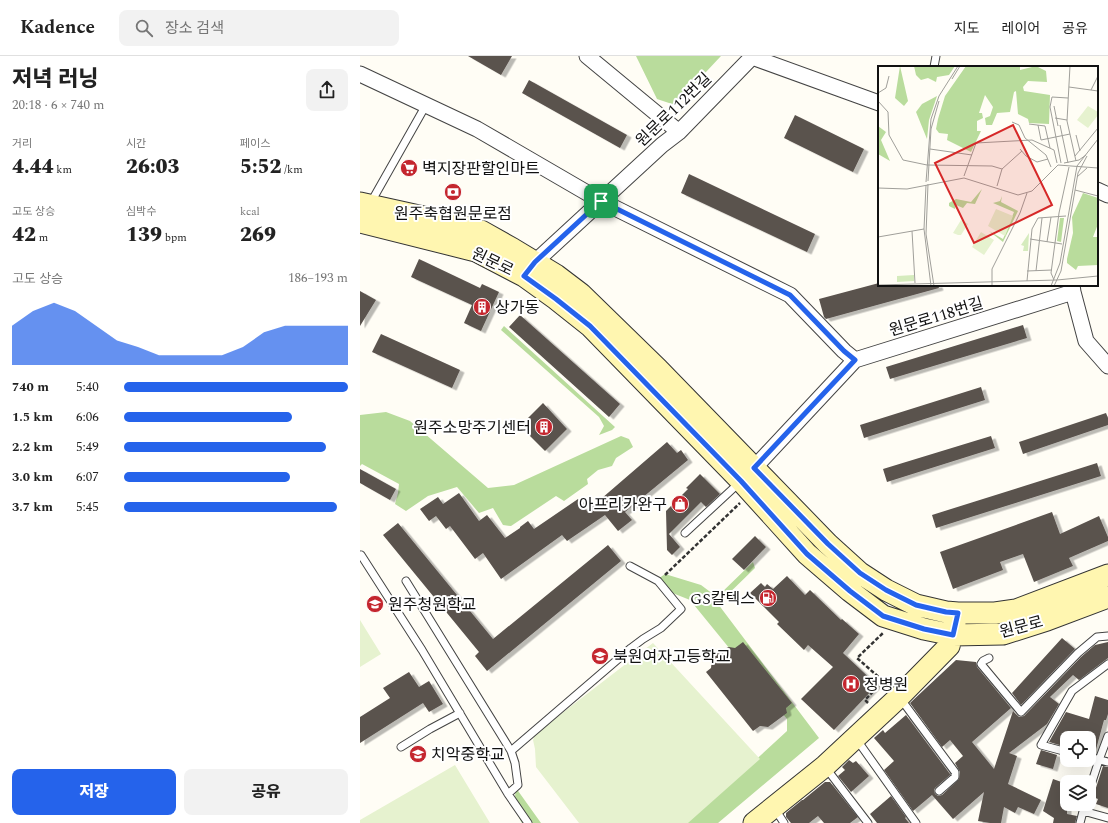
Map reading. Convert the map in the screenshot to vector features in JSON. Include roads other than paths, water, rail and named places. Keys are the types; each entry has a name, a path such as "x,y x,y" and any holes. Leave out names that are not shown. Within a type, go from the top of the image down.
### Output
{"main road":[{"name":"원문로","path":"363,210 530,269 556,299 590,326 747,474 860,573 886,590 916,605 946,612 958,613 995,613 1016,610 1108,575"},
{"name":"원문로","path":"747,474 807,554 850,591 883,616 924,629 953,635 1003,634 1047,620 1108,597"},
{"path":"754,823 779,815 825,766 899,697 949,646 958,613"}],"street":[{"path":"587,56 678,132"},
{"name":"원문로112번길","path":"530,269 601,201 678,132 752,57 878,103"},
{"path":"360,74 477,129 601,201 790,295 844,351 855,360 747,474"},
{"path":"1098,190 1108,195"},
{"name":"원문로118번길","path":"855,360 1073,289 1086,341 1108,366"}],"lane":[{"path":"934,66 936,56"},
{"path":"363,210 426,105"},
{"path":"685,533 747,474"},
{"path":"360,556 361,555 422,650 508,794 528,823"},
{"path":"511,751 631,648 642,639 661,628 680,609 658,581 630,566"},
{"path":"406,581 511,751 516,763 518,785 508,794"},
{"path":"989,658 981,664 1021,712 1078,653 1097,637 1108,636"},
{"path":"1060,750 1041,745 1072,691 1108,664"},
{"path":"899,697 955,772 956,777 939,791"},
{"path":"401,747 430,729 460,714"},
{"path":"1094,775 1108,736"},
{"path":"856,738 916,823"},
{"path":"1096,759 1108,762"},
{"path":"825,766 868,823"},
{"path":"1080,823 1083,811"},
{"path":"1091,811 1108,818"}],"place":[{"name":"벽지장판할인마트","path":"409,168"},
{"name":"원주축협원문로점","path":"453,192"},
{"name":"상가동","path":"482,307"},
{"name":"원주소망주기센터","path":"544,427"},
{"name":"아프리카완구","path":"680,504"},
{"name":"GS칼텍스","path":"768,598"},
{"name":"원주청원학교","path":"375,604"},
{"name":"북원여자고등학교","path":"600,656"},
{"name":"정병원","path":"851,684"},
{"name":"치악중학교","path":"418,754"}]}
